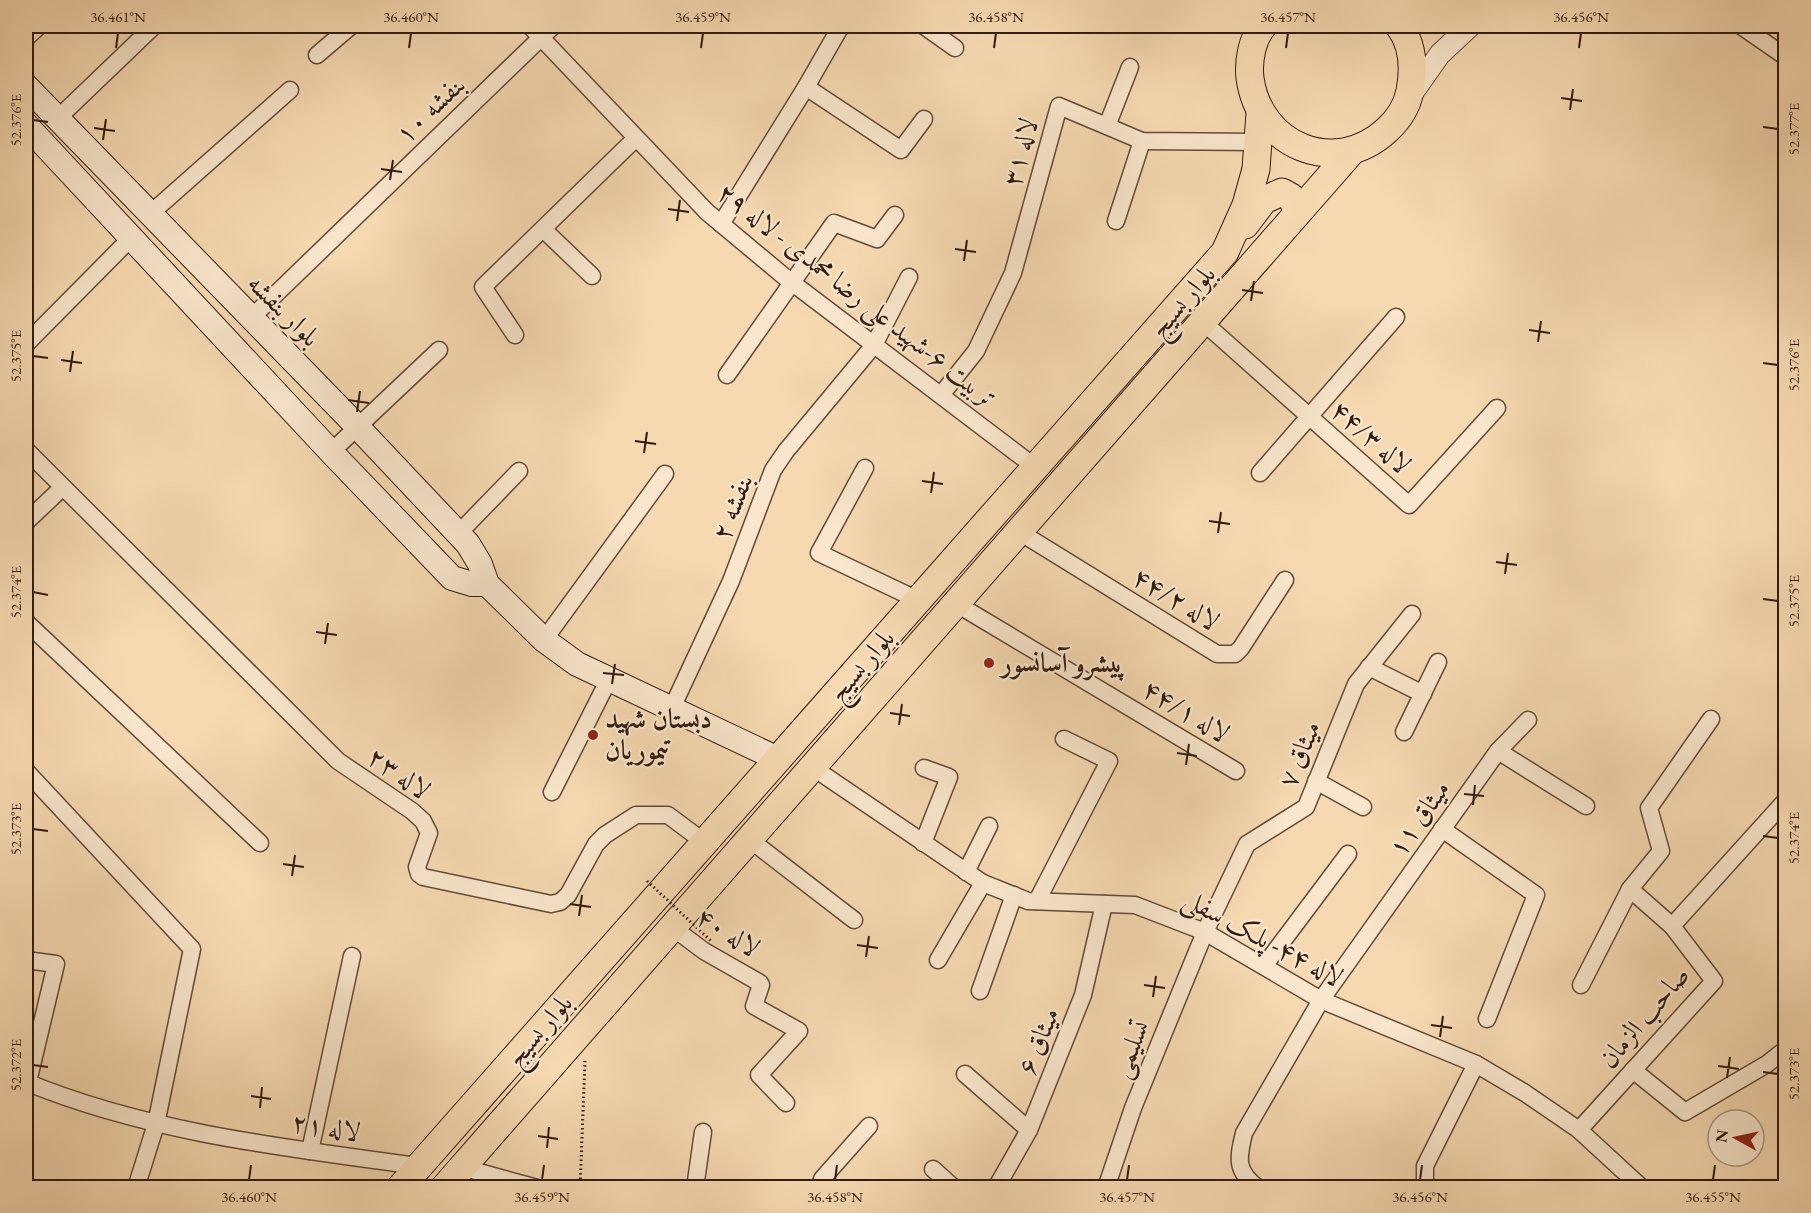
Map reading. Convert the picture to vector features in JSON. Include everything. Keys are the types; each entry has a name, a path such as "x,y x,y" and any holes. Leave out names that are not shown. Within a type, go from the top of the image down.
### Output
{"main road":[{"path":"1260,27 1252,49 1249,71 1252,93 1260,113 1277,133 1300,147 1326,153 1352,151 1376,140 1396,122 1408,99 1413,75 1411,51 1399,26"},
{"name":"بلوار بنفشه","path":"26,86 250,319 358,427 468,544 480,564 487,584 544,639 577,664 778,759"},
{"name":"بلوار بسیج","path":"400,1188 1225,252 1246,205 1256,169 1260,113"},
{"path":"29,137 131,238 452,578 472,584 487,584"},
{"name":"بلوار بسیج","path":"444,1188 1352,151"},
{"path":"1225,252 1264,200 1282,192 1291,197 1298,212"}],"street":[{"path":"26,38 39,26"},
{"path":"57,119 154,26"},
{"path":"317,55 351,26"},
{"path":"721,224 841,26"},
{"path":"924,26 955,48"},
{"path":"1408,99 1463,26"},
{"path":"1741,26 1785,57"},
{"name":"تربیت ۶-شهید علی رضا محمدی - لاله ۲۹","path":"541,29 636,138 707,212 792,283 1035,467"},
{"name":"بنفشه ۱۰","path":"250,319 541,29"},
{"path":"1107,126 1130,67"},
{"path":"806,87 901,150 924,119"},
{"path":"150,214 290,90"},
{"name":"لاله ۳۱","path":"940,395 976,351 1013,273 1059,105 1142,141 1259,142"},
{"path":"515,335 483,287 636,138"},
{"path":"1116,221 1142,141"},
{"path":"727,375 834,223 877,239 895,215"},
{"path":"543,229 592,276"},
{"path":"26,344 131,238"},
{"name":"بنفشه ۲","path":"672,708 731,581 773,470 873,345 909,277"},
{"path":"1260,474 1396,317"},
{"name":"لاله ۴۴/۳","path":"1202,321 1409,505 1497,408"},
{"path":"331,452 439,350"},
{"path":"26,450 62,488 26,522"},
{"path":"865,468 819,553 918,600"},
{"path":"458,534 519,471"},
{"path":"544,639 665,474"},
{"name":"لاله ۲۳","path":"62,488 338,761 412,811 423,821 429,833 417,867 419,874 423,877 551,904 560,902 568,895 596,844 605,835 636,815 668,814 705,842"},
{"name":"لاله ۴۴/۲","path":"1018,531 1217,654 1235,654 1241,648 1285,580"},
{"name":"لاله ۴۴/۱","path":"955,603 1236,771"},
{"name":"میثاق ۷","path":"1206,932 1247,844 1305,807 1356,684 1412,614"},
{"path":"26,622 260,843"},
{"path":"1404,732 1438,662"},
{"path":"1370,667 1423,694"},
{"path":"552,792 609,679"},
{"path":"1581,986 1630,889 1661,851 1649,808 1711,719"},
{"name":"میثاق ۱۱","path":"1258,1188 1249,1181 1241,1169 1238,1157 1244,1133 1321,1000 1498,751 1528,720"},
{"path":"1037,901 1109,761 1064,739"},
{"path":"1498,751 1586,806"},
{"name":"لاله ۴۴- پلک سفلی","path":"812,767 983,883 1028,901 1136,905 1206,932 1321,1000 1476,1064 1525,1093 1579,1130 1642,1188"},
{"path":"923,843 949,777 924,768"},
{"path":"26,771 192,949 156,1124 136,1188"},
{"path":"1316,781 1363,807"},
{"name":"صاحب الزمان","path":"1579,1130 1714,981 1672,926 1785,800"},
{"path":"966,872 989,826"},
{"path":"1442,829 1536,895 1487,1019"},
{"path":"748,839 855,920"},
{"path":"1264,966 1347,854"},
{"path":"938,960 983,883"},
{"path":"1630,889 1672,926"},
{"path":"980,991 1014,895"},
{"name":"میثاق ۶","path":"996,1188 1029,1130 1083,995 1104,904"},
{"name":"لاله ۴۰","path":"672,927 704,951 760,982 754,1006 799,1031 759,1075 786,1103"},
{"name":"تسلیمی","path":"1106,1188 1133,1108 1206,932"},
{"path":"310,1151 352,956"},
{"path":"26,960 56,964 27,1082"},
{"path":"1633,1070 1685,1112 1767,1064 1785,1049"},
{"path":"1425,1188 1425,1166 1476,1064"},
{"path":"965,1074 1029,1130"},
{"name":"لاله ۲۱","path":"27,1082 76,1101 156,1124 310,1151 418,1166"},
{"path":"820,1188 822,1179 869,1126"},
{"path":"694,1188 703,1132"},
{"path":"461,1167 537,1188"},
{"path":"933,1169 954,1188"}],"path":[{"path":"647,881 711,941"},
{"path":"580,1188 585,1059"}],"place":[{"name":"پیشرو آسانسور","path":"989,663"},
{"name":"دبستان شهید تیموریان","path":"593,735"}]}
